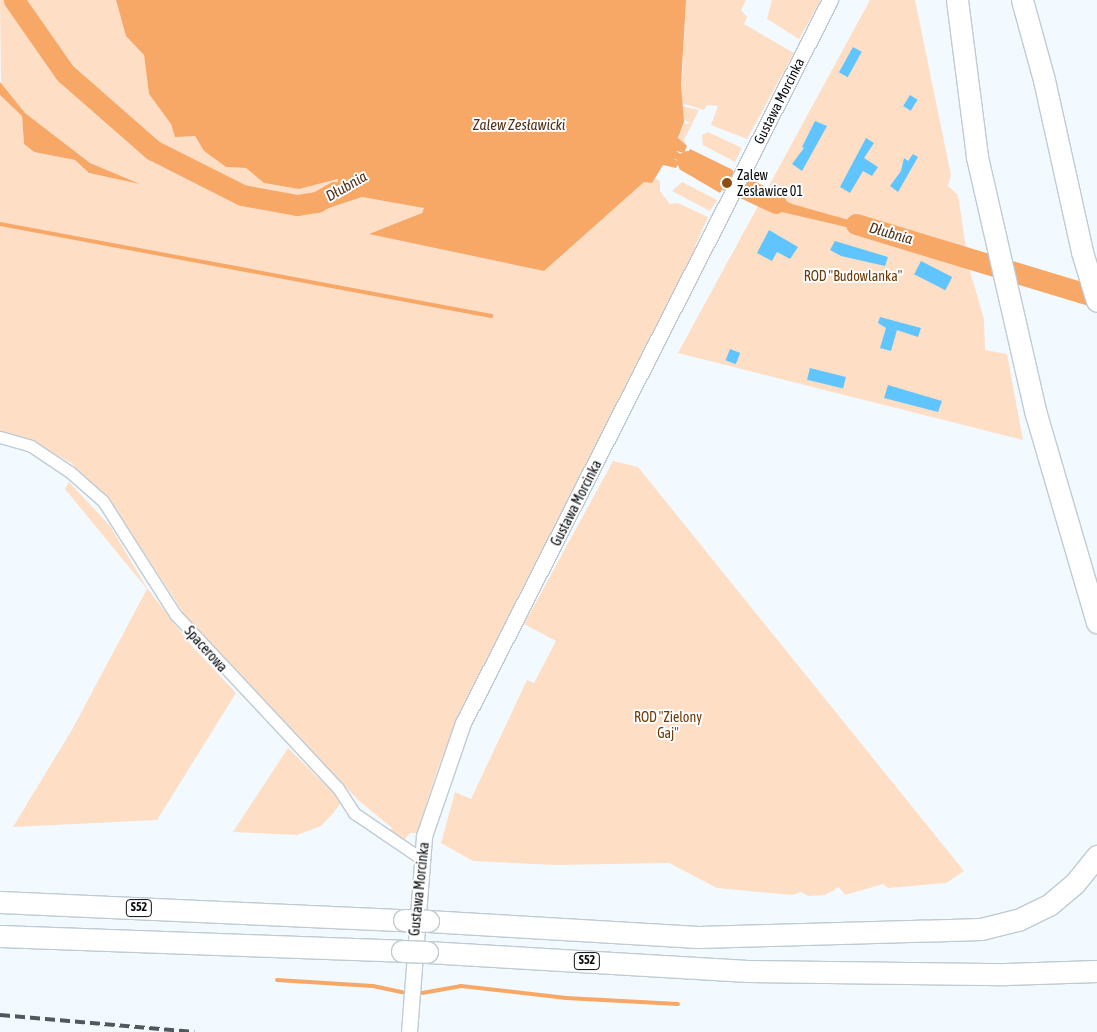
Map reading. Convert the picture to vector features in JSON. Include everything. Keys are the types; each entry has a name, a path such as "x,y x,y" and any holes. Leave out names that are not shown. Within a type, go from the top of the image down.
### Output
{"highway":[{"path":"958,0 977,157 1048,458 1097,622"},
{"path":"1022,0 1097,301"},
{"name":"S52","path":"0,902 428,921 698,937 941,931 995,926 1029,916 1067,892 1097,856"},
{"name":"S52","path":"0,936 427,952 747,971 1006,974 1097,971"}],"street":[{"name":"Gustawa Morcinka","path":"409,1032 424,836 463,723 830,0"},
{"name":"Spacerowa","path":"0,437 31,446 70,472 103,501 140,554 175,614 338,788 354,813 422,859"}],"green space":[{"path":"0,0 116,0 127,36 144,55 149,94 171,124 175,136 195,136 204,151 226,167 246,168 264,183 299,189 339,179 337,186 310,200 306,210 329,208 362,197 424,207 422,213 370,234 544,271 644,182 652,183 655,178 660,181 660,191 670,204 678,203 708,217 695,246 696,251 465,701 438,768 417,833 410,833 404,840 389,831 392,828 357,799 190,623 117,511 98,489 71,463 34,442 0,431 0,95 22,116 24,144 34,152 75,160 89,173 137,183 90,163 25,113 1,84"},
{"path":"686,0 746,0 741,10 747,17 744,24 794,53 747,139 711,125 718,106 707,105 704,110 681,103"},
{"path":"772,0 821,0 799,39 767,19"},
{"name":"ROD \"Budowlanka\"","path":"870,0 915,0 951,175 948,186 958,195 969,268 984,319 985,350 1007,354 1023,440 678,353"},
{"path":"681,106 699,110 684,140 687,146 678,140 684,124 690,123 682,119"},
{"path":"708,132 742,148 735,162 703,145 702,135"},
{"path":"682,182 717,200 710,211 672,191"},
{"name":"ROD \"Zielony Gaj\"","path":"613,461 638,467 964,871 946,883 888,888 883,884 845,895 839,887 825,895 808,896 801,892 792,895 717,888 669,863 554,865 473,861 441,843 455,792 471,799 527,680 534,683 556,641 524,624"},
{"path":"69,482 110,526 147,588 191,645 236,693 157,820 13,827 73,728 147,589 65,489"},
{"path":"288,748 342,801 321,826 297,835 233,832"}],"water":[{"name":"Zalew Zesławicki","path":"116,0 686,0 681,85 684,122 678,138 687,146 684,153 676,151 685,157 682,162 673,158 679,162 676,168 663,165 652,183 644,182 544,271 369,234 422,213 424,208 362,197 329,208 305,210 310,200 337,186 338,179 299,189 264,183 246,168 226,167 204,151 195,136 175,137 171,124 149,94 144,55 126,36"},
{"path":"0,82 25,113 90,163 140,184 89,173 75,160 34,152 24,144 22,116 0,95"},
{"path":"690,149 733,170 720,193 679,169 691,159 726,178 687,154"},
{"path":"752,184 792,204 884,230 859,230 782,212 745,198"}],"building":[{"path":"853,47 862,52 848,77 839,72"},
{"path":"910,95 918,100 911,111 903,106"},
{"path":"815,121 827,126 802,171 792,164 804,148 802,147"},
{"path":"866,138 874,143 864,158 878,167 872,176 863,171 850,193 840,187"},
{"path":"913,154 918,157 898,192 890,186 901,171 904,158 908,161"},
{"path":"769,230 798,247 790,259 777,252 772,261 757,253"},
{"path":"835,241 888,257 885,266 841,256 830,250"},
{"path":"921,261 952,277 945,290 914,274"},
{"path":"880,317 921,328 918,337 897,330 891,351 880,348 886,328 878,323"},
{"path":"730,349 740,353 736,364 726,360"},
{"path":"810,368 846,377 843,389 807,380"},
{"path":"888,385 942,401 938,412 884,398"}],"waterway":[{"name":"Dłubnia","path":"14,0 65,73 153,150 242,195 297,205 317,202 334,192"},
{"name":"Dłubnia","path":"687,161 776,203"},
{"path":"0,224 491,316"},
{"name":"Dłubnia","path":"856,224 1097,297"},
{"path":"277,980 373,986 402,992"},
{"path":"422,993 461,986 566,998 678,1004"}],"railway":[{"path":"0,1015 194,1032"}],"place":[{"name":"Zalew Zesławice 01","path":"727,183"}]}
